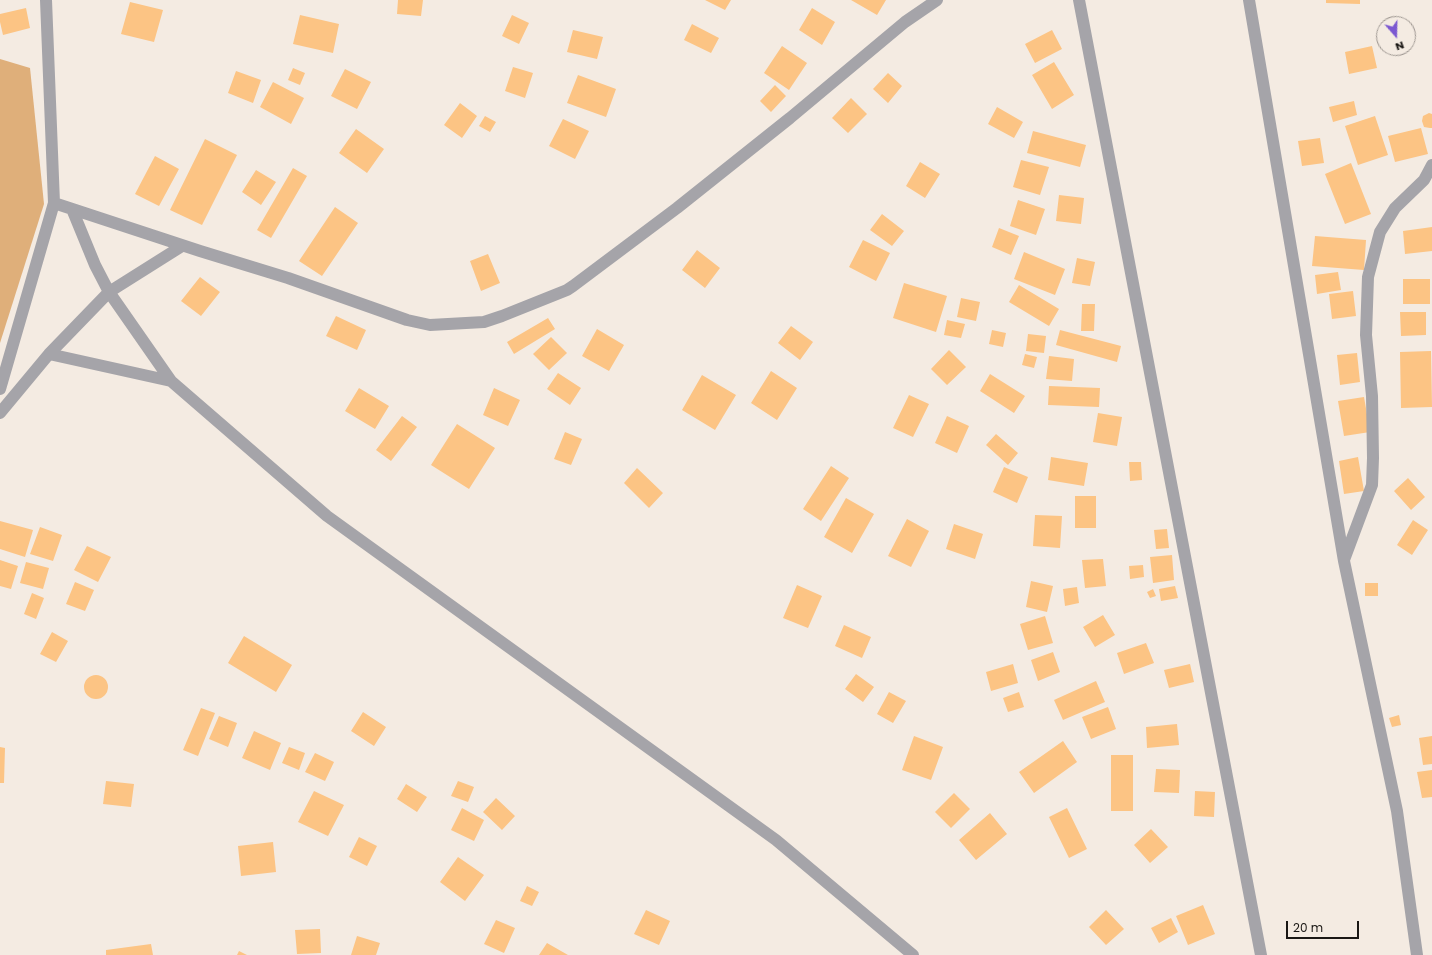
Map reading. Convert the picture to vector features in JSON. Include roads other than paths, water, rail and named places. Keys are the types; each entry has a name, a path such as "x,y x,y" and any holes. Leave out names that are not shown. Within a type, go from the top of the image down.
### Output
{"street":[{"path":"54,203 182,246 288,278 412,321 430,325 484,322 493,320 573,286 683,203 790,118 905,22 937,0"},
{"path":"1079,0 1261,955"},
{"path":"1249,0 1344,561 1397,811 1416,955"},
{"path":"0,389 54,203 47,1"},
{"path":"1344,561 1372,485 1372,396 1366,335 1368,277 1380,232 1395,208 1424,180 1432,165"},
{"path":"72,209 95,265 109,292 171,381 327,516 776,840 912,955"},
{"path":"0,413 50,354 109,292 182,246"},
{"path":"50,354 171,381"}]}
